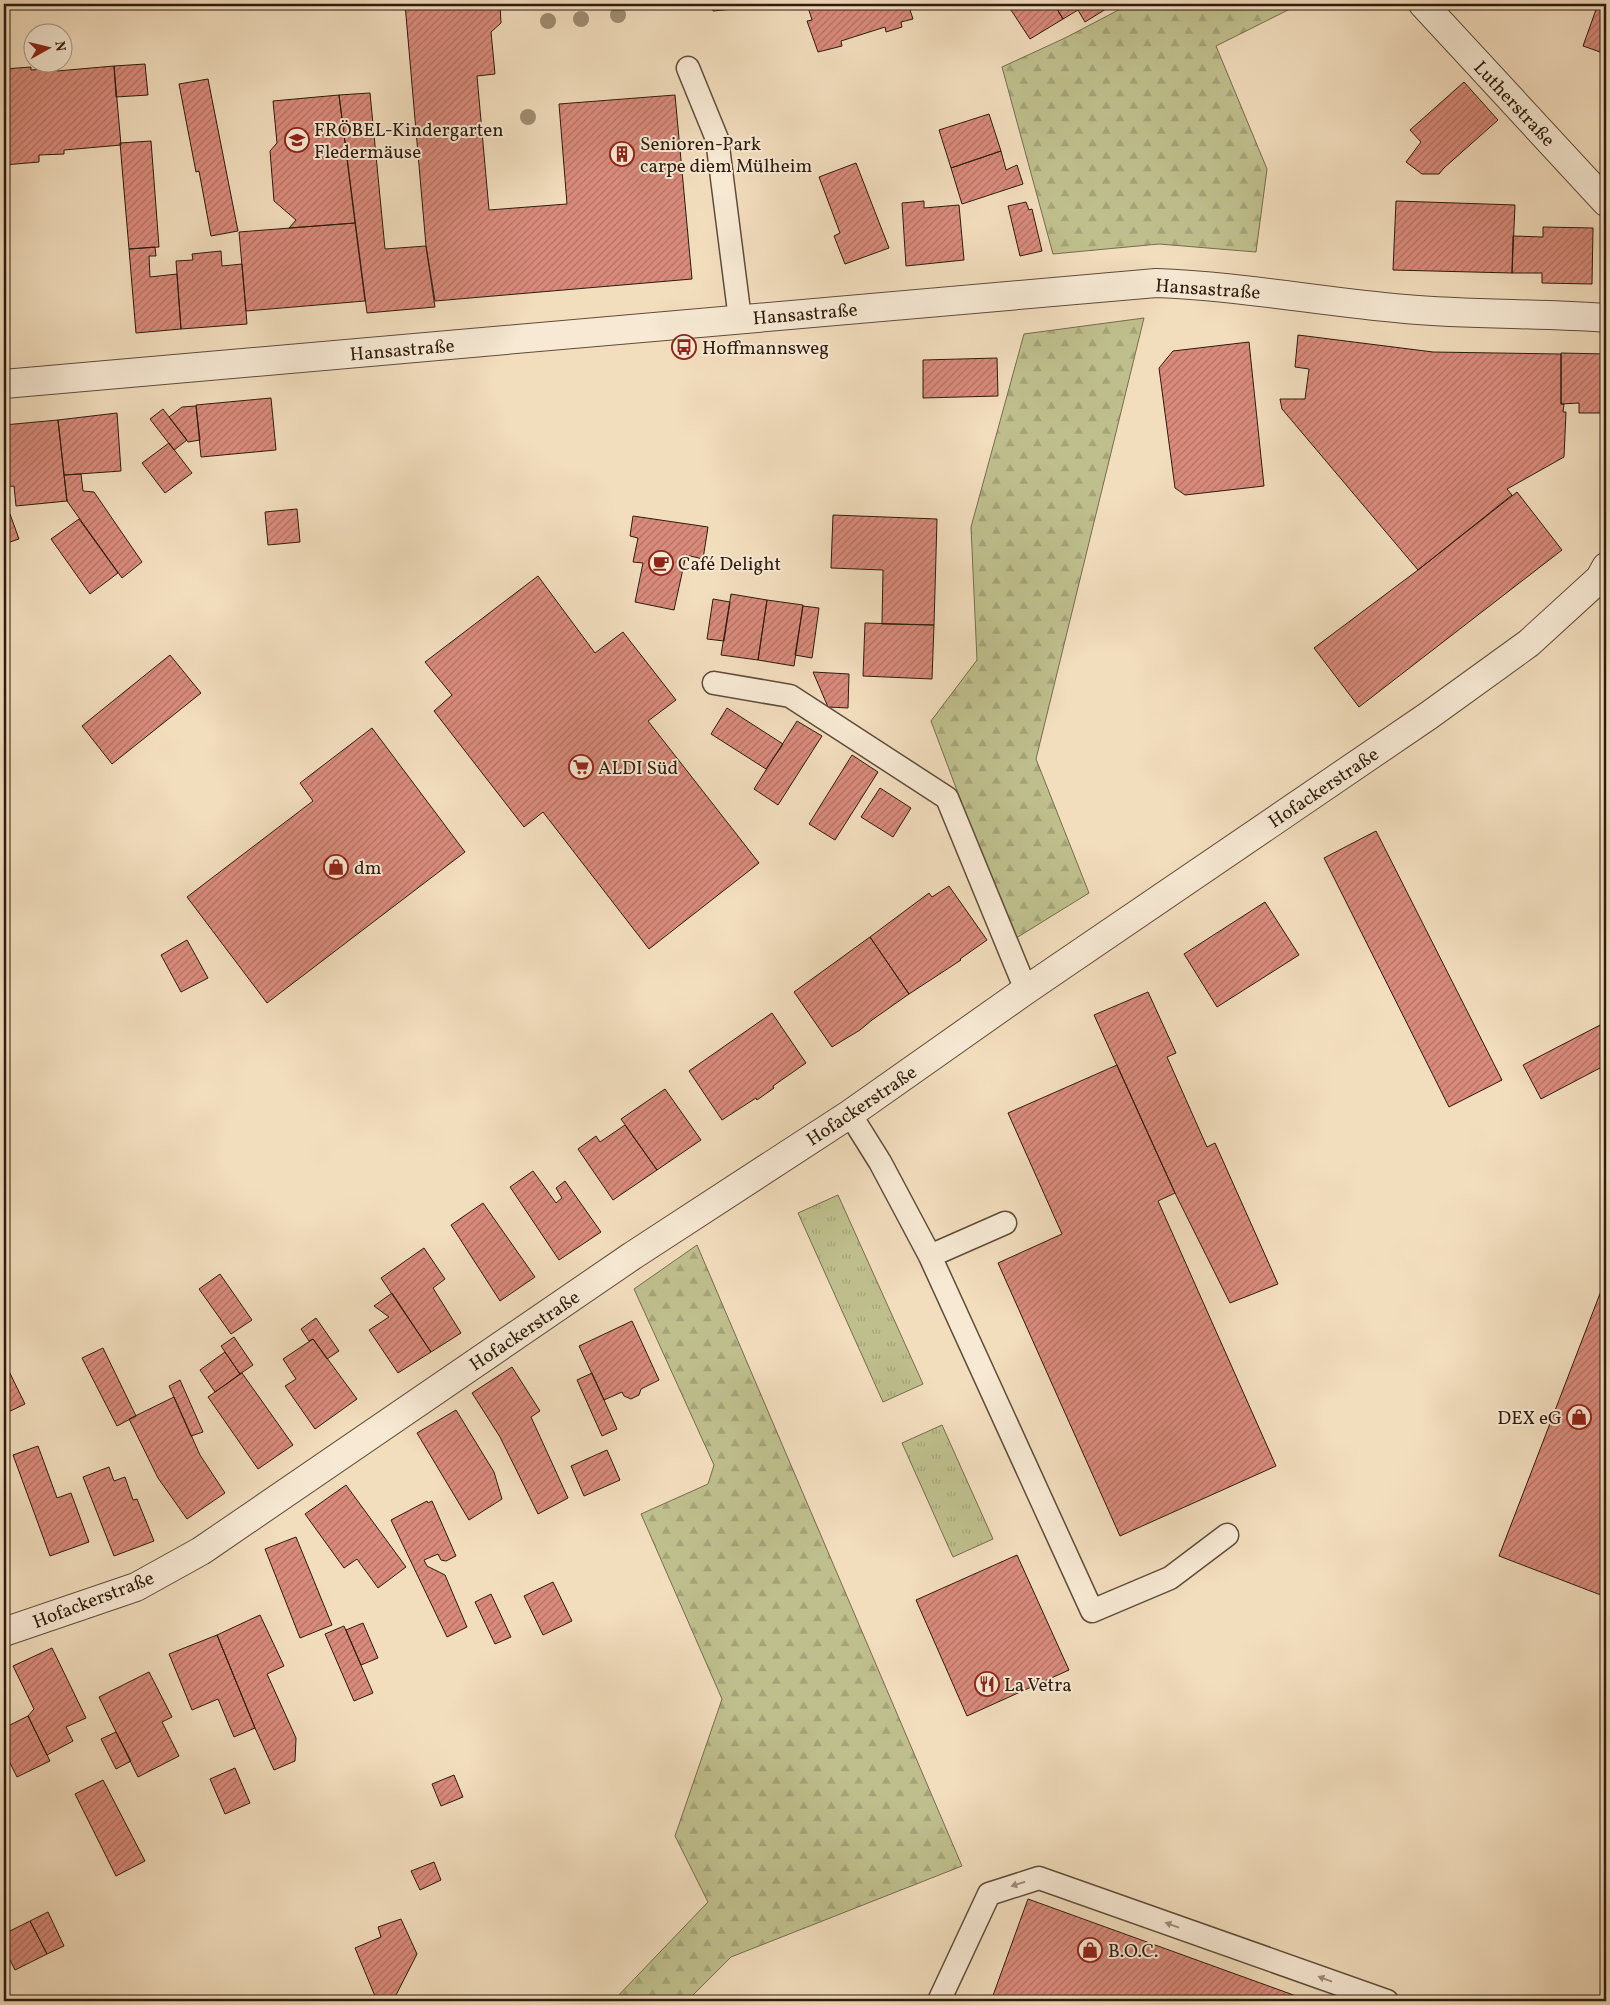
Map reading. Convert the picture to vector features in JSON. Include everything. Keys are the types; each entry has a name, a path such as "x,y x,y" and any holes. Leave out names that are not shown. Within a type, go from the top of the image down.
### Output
{"street":[{"name":"Lutherstraße","path":"1423,4 1606,202"},
{"name":"Hansastraße","path":"4,384 1156,283 1204,284 1404,309 1470,314 1606,318"},
{"name":"Hofackerstraße","path":"4,1632 136,1587 201,1551 632,1256 850,1114 1026,990 1428,716 1529,643 1600,578 1606,567"}],"lane":[{"path":"688,68 717,139 740,319"},
{"path":"714,682 790,696 947,798 1026,990"},
{"path":"850,1114 880,1162 930,1256 1092,1611 1170,1578 1227,1535"},
{"path":"930,1256 1005,1223"},
{"path":"939,2001 989,1894 1039,1878 1387,2001"}],"green space":[{"path":"1130,4 1300,4 1216,46 1267,169 1256,252 1159,244 1053,254 1002,67 1065,38"},
{"path":"1144,318 1036,759 1089,893 1013,940 931,721 977,660 971,527 1024,334"},
{"path":"838,1195 923,1384 883,1402 798,1213"},
{"path":"697,1245 962,1866 731,1957 687,2001 613,2001 708,1902 675,1836 722,1699 641,1514 708,1484 714,1465 634,1289"},
{"path":"942,1425 993,1539 953,1557 902,1443"}],"building":[{"name":"Senioren-Park carpe diem Mülheim","path":"405,4 500,4 501,23 491,32 495,74 477,76 489,210 567,204 559,104 675,95 692,279 435,301 426,246"},
{"path":"712,4 786,4 713,11"},
{"path":"807,4 908,4 913,19 901,22 902,27 886,32 885,27 841,41 842,46 818,52 807,21 812,20"},
{"path":"1007,4 1054,4 1063,19 1030,39"},
{"path":"1054,4 1114,4 1085,22 1078,10 1063,19"},
{"path":"1598,4 1606,4 1606,54 1583,46"},
{"path":"145,64 148,95 116,97 114,66"},
{"path":"114,66 121,145 64,150 64,154 39,155 39,162 4,165 4,69 22,68 22,72 72,72 72,70"},
{"path":"208,79 238,231 211,236 199,171 196,172 179,84"},
{"path":"1464,82 1498,120 1439,174 1422,174 1406,162 1421,142 1410,130"},
{"path":"370,93 385,249 426,246 435,307 367,313 339,95"},
{"path":"339,95 355,223 289,228 296,220 274,201 270,151 277,143 273,101"},
{"path":"989,114 1001,151 951,168 939,130"},
{"path":"151,141 159,247 129,249 120,143"},
{"path":"1001,151 1006,170 1017,165 1023,184 962,204 951,168"},
{"path":"856,163 889,248 845,264 834,236 840,233 819,177"},
{"path":"924,201 924,208 959,205 964,260 906,266 902,203"},
{"path":"1396,201 1515,205 1512,273 1393,270"},
{"path":"1026,202 1029,210 1032,209 1042,251 1020,256 1008,206"},
{"path":"355,223 365,301 246,311 239,232"},
{"path":"1543,227 1593,228 1592,284 1542,283 1542,273 1512,273 1513,236 1543,237"},
{"path":"155,247 156,256 149,256 150,277 177,274 181,329 136,333 129,249"},
{"path":"221,251 222,266 242,264 247,324 181,329 176,261 193,260 192,254"},
{"path":"1298,335 1433,352 1561,354 1561,404 1564,404 1563,412 1566,412 1564,457 1507,489 1512,495 1418,570 1282,409 1280,399 1305,399 1309,369 1295,367"},
{"path":"1249,342 1264,486 1185,495 1175,488 1159,368 1173,351"},
{"path":"1561,353 1606,354 1606,403 1602,403 1602,413 1579,413 1579,403 1561,404"},
{"path":"997,358 998,396 923,398 923,360"},
{"path":"271,398 276,450 201,457 196,405"},
{"path":"196,406 200,440 188,442 169,417 182,407"},
{"path":"163,409 187,440 174,450 150,419"},
{"path":"117,413 121,471 64,475 58,420"},
{"path":"58,420 67,501 16,506 14,486 4,487 4,425"},
{"path":"169,443 192,473 165,493 142,463"},
{"path":"81,474 83,491 94,492 142,562 122,578 67,501 64,475"},
{"path":"1517,492 1562,550 1359,707 1314,648 1418,570"},
{"path":"297,509 300,542 268,545 265,512"},
{"path":"10,514 19,539 4,544 4,516"},
{"path":"833,515 937,519 934,625 882,624 883,570 831,568"},
{"name":"Café Delight","path":"633,516 708,527 703,559 686,555 674,610 635,602 643,563 633,562 638,538 630,536"},
{"path":"79,519 118,573 90,594 51,539"},
{"name":"ALDI Süd","path":"538,576 595,653 623,632 676,700 648,721 759,863 649,949 543,812 524,827 434,711 452,695 425,662"},
{"path":"731,594 767,600 758,660 721,655"},
{"path":"713,599 730,602 724,641 707,639"},
{"path":"767,600 803,605 794,666 758,660"},
{"path":"803,606 819,608 812,658 795,655"},
{"path":"865,623 934,625 932,679 863,676"},
{"path":"170,655 201,693 112,764 82,726"},
{"path":"813,672 849,674 848,708 828,707"},
{"path":"727,708 783,744 766,769 711,734"},
{"path":"797,721 822,736 778,805 754,789"},
{"name":"dm","path":"372,728 465,852 267,1003 187,897 313,801 300,783"},
{"path":"852,755 878,772 835,840 809,824"},
{"path":"880,788 911,808 893,837 861,817"},
{"path":"1376,831 1502,1080 1449,1107 1324,858"},
{"path":"949,886 987,940 961,960 909,994 870,937 929,893 932,897"},
{"path":"1265,902 1299,955 1217,1007 1184,954"},
{"path":"870,937 909,994 860,1030 832,1047 794,992"},
{"path":"187,940 208,978 181,992 161,955"},
{"path":"1148,992 1176,1053 1167,1057 1207,1147 1215,1143 1278,1284 1230,1303 1175,1193 1094,1015"},
{"path":"772,1013 806,1063 773,1086 774,1088 757,1100 756,1098 722,1120 689,1071"},
{"path":"1606,1022 1606,1079 1600,1068 1541,1099 1523,1065"},
{"path":"1117,1065 1175,1193 1158,1201 1276,1466 1120,1536 998,1263 1062,1234 1008,1113"},
{"path":"665,1089 701,1140 657,1170 621,1119"},
{"path":"625,1125 657,1170 613,1200 578,1149 596,1136 600,1142"},
{"path":"533,1171 556,1203 562,1198 556,1188 565,1181 601,1232 559,1260 510,1187"},
{"path":"483,1203 535,1277 500,1301 451,1225"},
{"path":"424,1248 445,1279 433,1288 461,1333 431,1352 381,1278"},
{"path":"220,1274 252,1320 231,1334 199,1289"},
{"name":"DEX eG","path":"1606,1278 1606,1597 1499,1556"},
{"path":"392,1293 431,1352 398,1373 369,1330 389,1317 374,1306"},
{"path":"316,1318 339,1351 327,1359 313,1339 309,1341 301,1329"},
{"path":"632,1321 659,1380 641,1389 639,1395 631,1399 624,1396 622,1392 604,1400 579,1346"},
{"path":"234,1337 253,1365 240,1374 221,1346"},
{"path":"313,1339 357,1399 315,1429 285,1386 296,1379 283,1359"},
{"path":"103,1348 136,1416 117,1426 82,1358"},
{"path":"225,1352 240,1374 215,1392 200,1370"},
{"path":"4,1361 25,1404 4,1414"},
{"path":"512,1367 540,1411 531,1417 568,1498 538,1514 500,1437 472,1393"},
{"path":"242,1373 293,1445 258,1469 208,1397"},
{"path":"592,1373 617,1429 602,1436 577,1380"},
{"path":"180,1380 203,1432 191,1436 169,1386"},
{"path":"174,1397 200,1455 225,1493 187,1519 158,1478 129,1419"},
{"path":"456,1410 494,1472 502,1499 469,1520 417,1433"},
{"path":"38,1446 57,1498 71,1493 89,1542 50,1556 13,1455"},
{"path":"607,1450 620,1480 584,1496 571,1466"},
{"path":"109,1467 114,1481 125,1477 133,1500 137,1499 154,1541 114,1556 83,1477"},
{"path":"346,1485 406,1567 378,1588 357,1559 344,1568 305,1514"},
{"path":"427,1501 428,1503 432,1501 456,1556 446,1561 441,1560 438,1554 424,1560 427,1566 445,1575 467,1627 447,1637 391,1520"},
{"path":"296,1537 332,1625 300,1638 265,1549"},
{"path":"1017,1555 1069,1670 967,1716 916,1600"},
{"path":"553,1582 572,1621 543,1635 524,1596"},
{"path":"491,1594 511,1637 495,1644 475,1602"},
{"path":"260,1615 284,1666 267,1674 296,1738 295,1761 274,1770 217,1635"},
{"path":"363,1623 378,1658 361,1665 346,1630"},
{"path":"344,1626 373,1693 354,1701 325,1634"},
{"path":"217,1635 255,1728 234,1737 218,1699 192,1710 169,1654"},
{"path":"52,1648 86,1718 66,1727 73,1741 47,1755 28,1716 34,1709 13,1666"},
{"path":"149,1672 172,1717 162,1722 179,1756 138,1777 99,1697"},
{"path":"28,1716 50,1761 17,1777 4,1751 4,1728"},
{"path":"116,1732 131,1761 116,1769 101,1739"},
{"path":"235,1768 250,1803 225,1814 210,1779"},
{"path":"454,1775 463,1797 441,1806 432,1784"},
{"path":"103,1780 145,1861 116,1876 75,1794"},
{"path":"434,1862 441,1880 420,1890 411,1871"},
{"name":"B.O.C.","path":"1028,1899 1310,2001 991,2001"},
{"path":"48,1912 64,1946 47,1954 30,1921"},
{"path":"401,1919 417,1954 393,2001 377,2001 355,1948 381,1937 378,1927"},
{"path":"30,1921 47,1954 15,1970 4,1948 4,1934"}],"place":[{"name":"FRÖBEL-Kindergarten Fledermäuse","path":"297,140"},
{"name":"Senioren-Park carpe diem Mülheim","path":"622,154"},
{"name":"Hoffmannsweg","path":"684,347"},
{"name":"Café Delight","path":"661,563"},
{"name":"ALDI Süd","path":"581,767"},
{"name":"dm","path":"336,867"},
{"name":"DEX eG","path":"1579,1417"},
{"name":"La Vetra","path":"987,1684"},
{"name":"B.O.C.","path":"1090,1950"}]}
